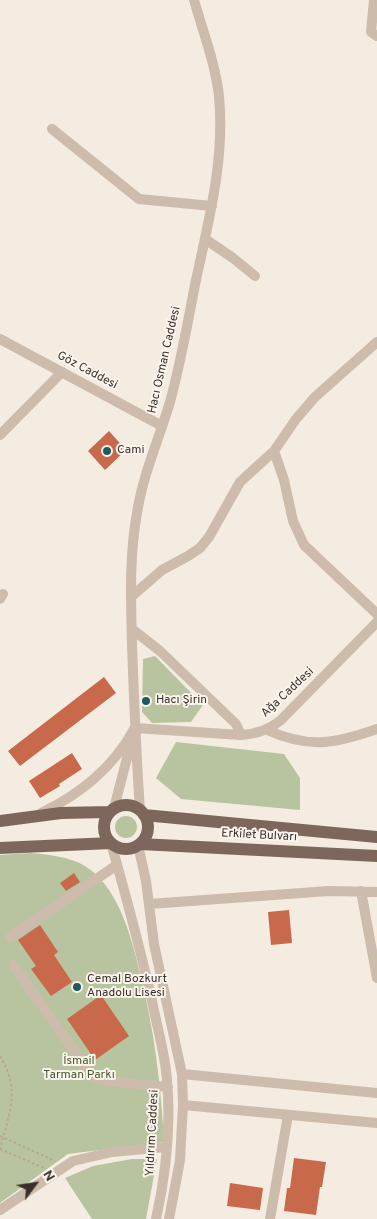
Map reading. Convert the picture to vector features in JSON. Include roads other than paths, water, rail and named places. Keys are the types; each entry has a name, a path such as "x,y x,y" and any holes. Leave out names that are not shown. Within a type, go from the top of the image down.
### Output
{"main road":[{"path":"0,821 61,813 112,810 123,805 129,805 142,813 148,827 147,833 139,844 129,849 122,849 111,843 104,833 104,827 105,820 112,810"},
{"name":"Erkilet Bulvarı","path":"142,813 377,838"},
{"path":"0,848 111,843"},
{"name":"Erkilet Bulvarı","path":"139,844 377,856"}],"street":[{"name":"Hacı Osman Caddesi","path":"135,728 131,597 132,552 137,511 147,472 170,401 212,206 219,159 220,116 218,96 212,59 194,0"},
{"path":"374,0 371,32 377,36"},
{"path":"52,129 139,199 212,206"},
{"path":"205,238 255,276"},
{"name":"Göz Caddesi","path":"0,339 162,426"},
{"path":"131,597 162,570 200,548 209,537 240,482 274,451 315,396 377,342"},
{"path":"0,435 62,372"},
{"path":"274,451 284,480 293,521 304,544 377,614"},
{"name":"Ağa Caddesi","path":"135,728 241,735 267,730 281,720 377,622"},
{"path":"132,629 160,651 236,724 241,735"},
{"path":"112,810 135,728"},
{"path":"135,728 142,813"},
{"path":"34,817 66,800 94,779 117,755 135,728"},
{"path":"267,730 291,739 318,743 344,740 377,729"},
{"name":"Yıldırım Caddesi","path":"111,843 137,937 162,1046 168,1087 163,1182 156,1219"},
{"path":"139,844 154,944 182,1074 183,1105 179,1169 169,1219"},
{"path":"10,937 117,865"},
{"path":"149,904 330,891 377,892"},
{"path":"361,891 377,978"},
{"path":"13,966 94,1077 106,1081 168,1087"},
{"path":"182,1074 377,1093"},
{"path":"183,1105 377,1122"},
{"path":"270,1219 288,1114"},
{"path":"0,1210 73,1161 112,1152 166,1148"}],"place":[{"name":"Cami","path":"107,451"},
{"name":"Hacı Şirin","path":"146,701"},
{"name":"Cemal Bozkurt Anadolu Lisesi","path":"77,987"}],"park label":[{"name":"İsmail Tarman Parkı","path":"79,1069"}]}
